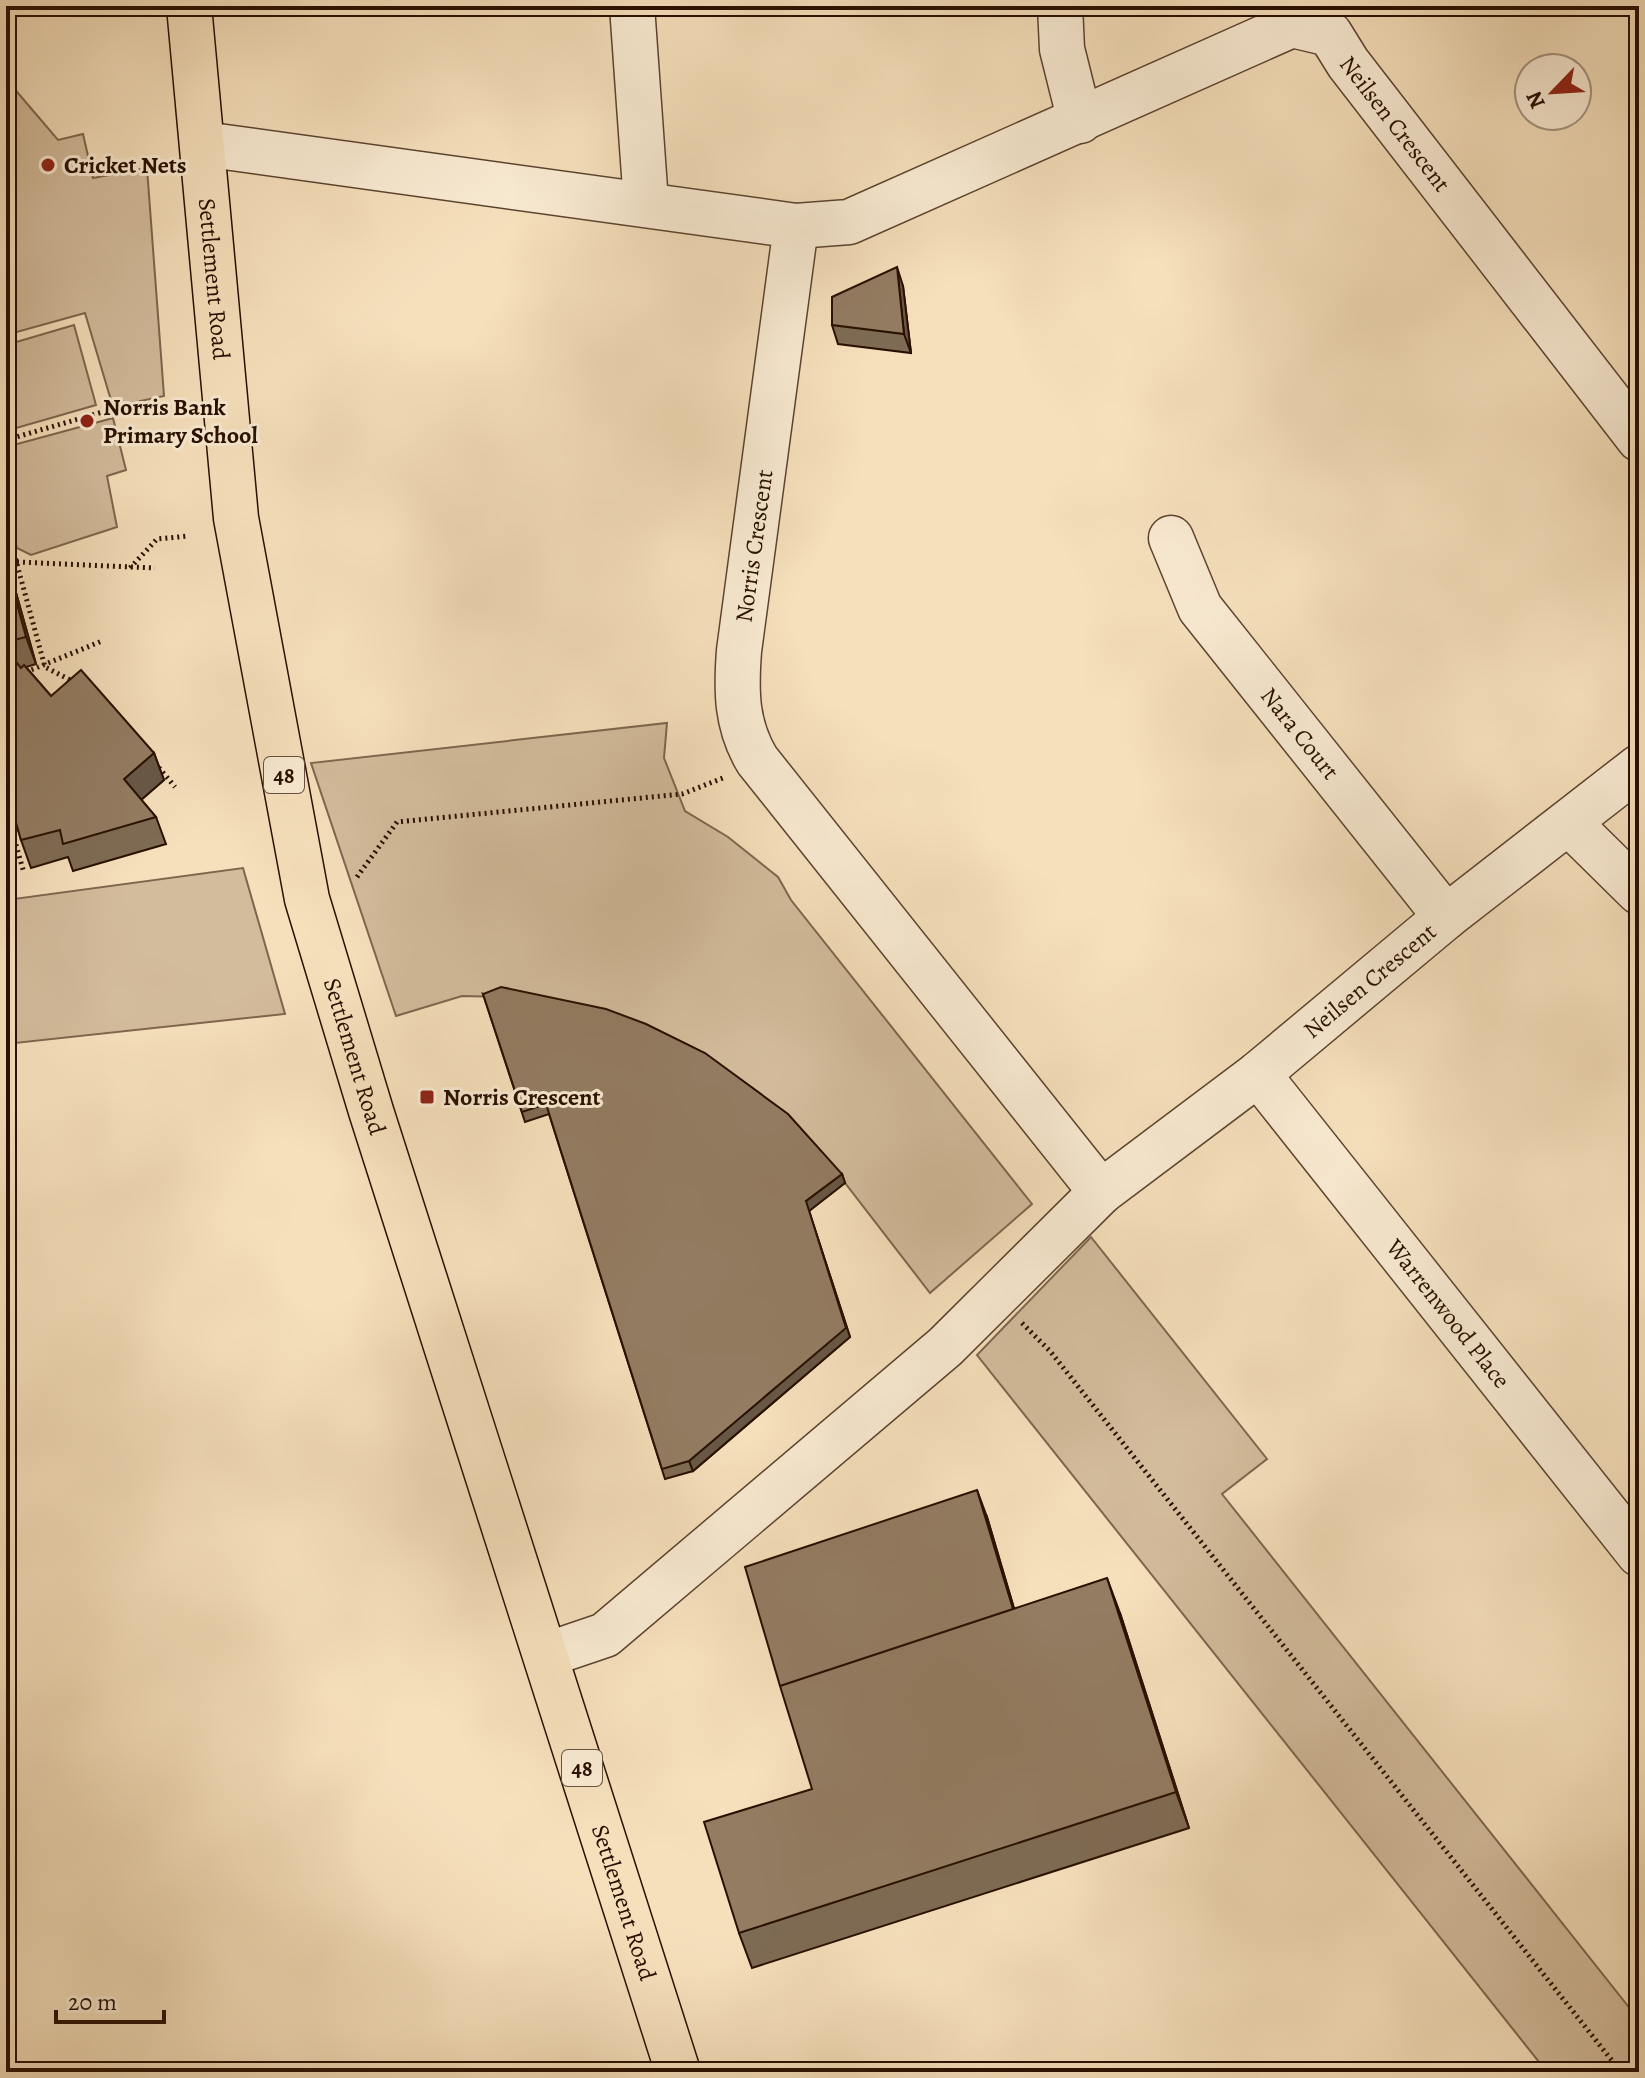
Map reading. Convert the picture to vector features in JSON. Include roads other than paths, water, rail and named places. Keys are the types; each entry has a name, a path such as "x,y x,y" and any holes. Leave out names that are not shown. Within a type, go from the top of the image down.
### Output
{"main road":[{"name":"Settlement Road","path":"189,6 236,518 307,899 371,1111 677,2072"}],"street":[{"path":"168,6 195,61"},
{"path":"632,6 646,203"},
{"path":"1060,6 1062,49 1080,121"},
{"name":"Neilsen Crescent","path":"796,226 849,222 1292,25 1330,34 1348,63 1639,439"},
{"path":"203,144 796,226"},
{"name":"Norris Crescent","path":"796,226 737,681 742,729 757,760 1101,1192"},
{"name":"Nara Court","path":"1171,538 1200,608 1446,917"},
{"name":"Neilsen Crescent","path":"1101,1192 1258,1074 1446,917 1570,824 1639,767"},
{"path":"1570,824 1639,892"},
{"name":"Warrenwood Place","path":"1258,1074 1639,1554"},
{"path":"546,1655 605,1635 945,1347 1101,1192"}],"place":[{"name":"Cricket Nets","path":"48,165"},
{"name":"Norris Bank Primary School","path":"87,421"},
{"name":"Norris Crescent","path":"427,1097"}]}
